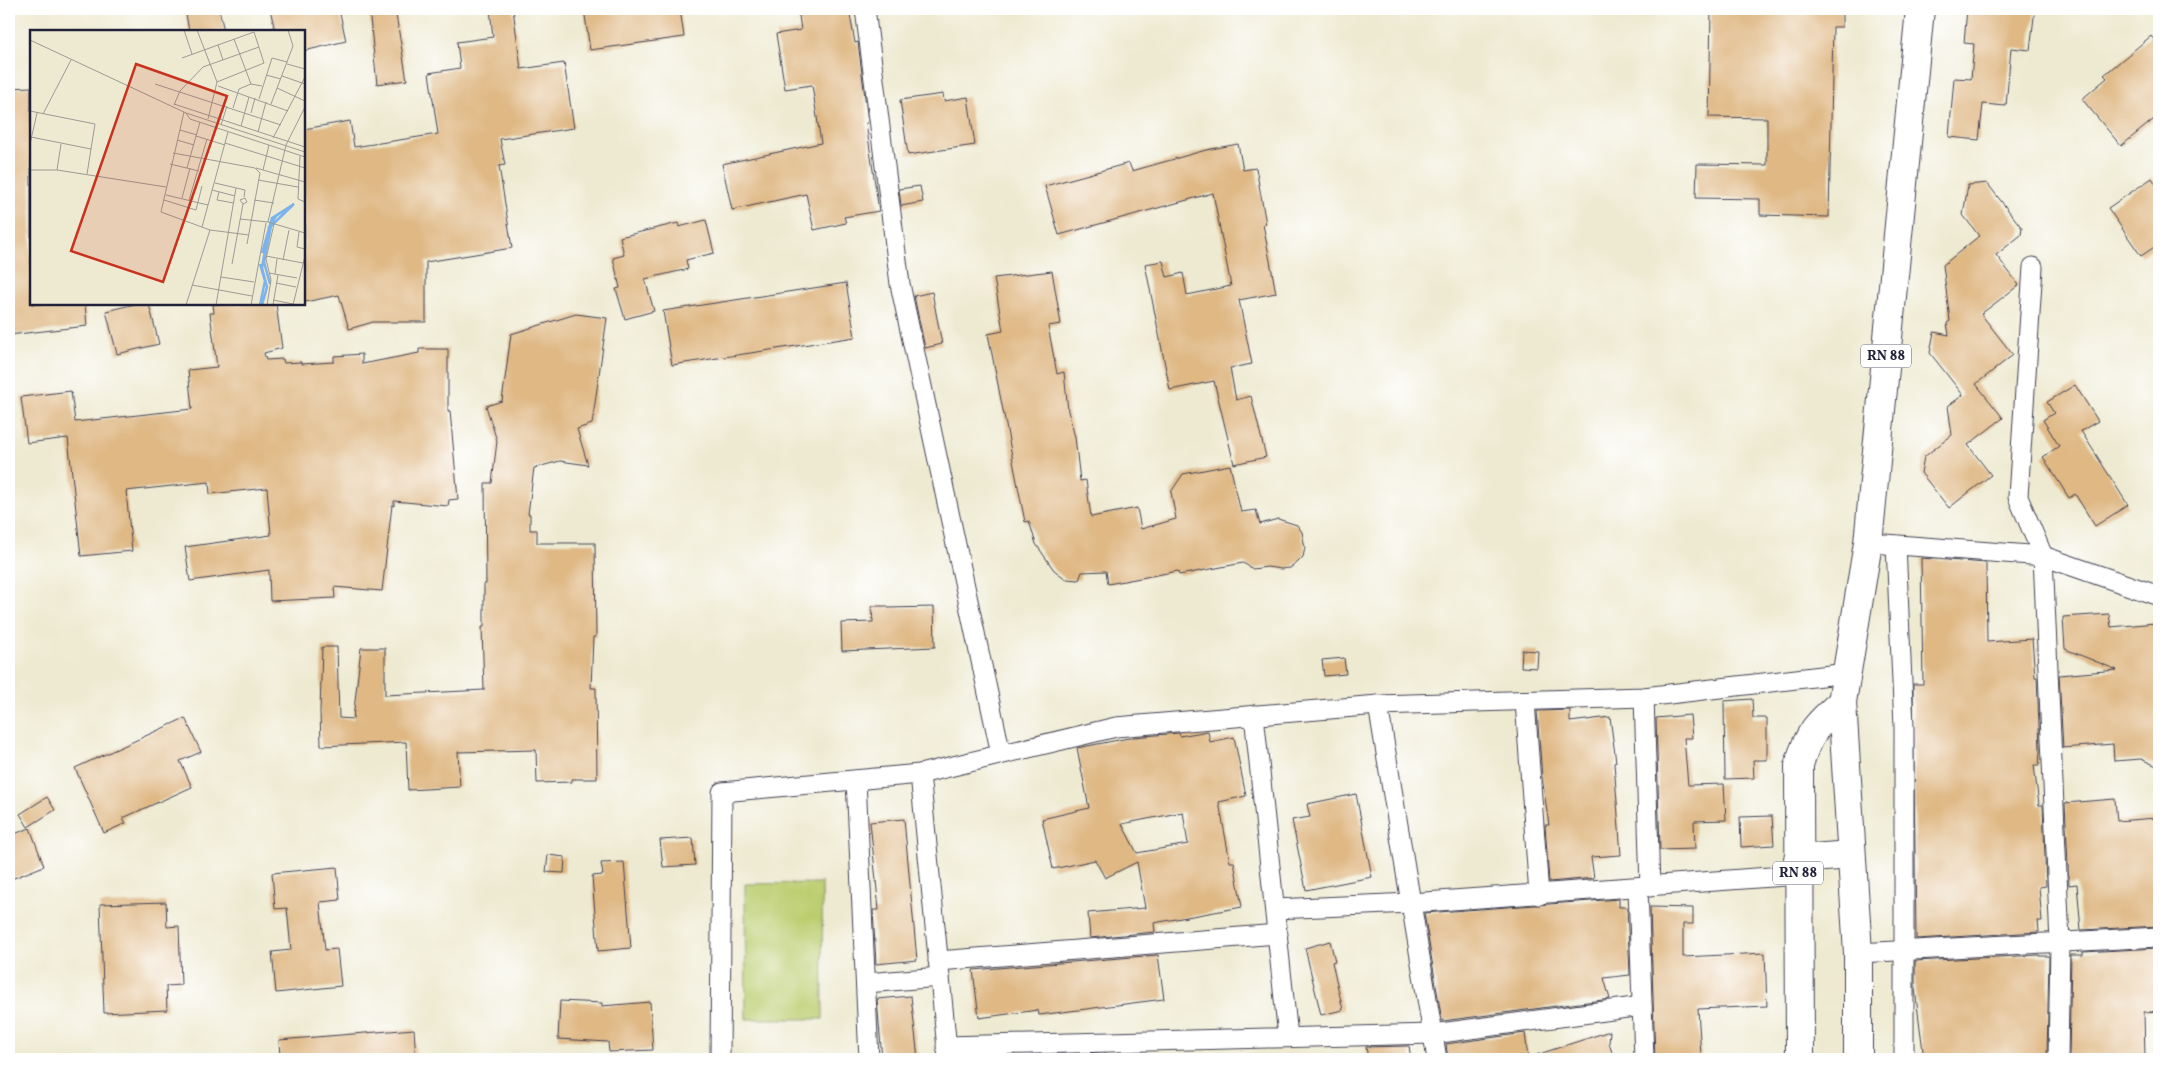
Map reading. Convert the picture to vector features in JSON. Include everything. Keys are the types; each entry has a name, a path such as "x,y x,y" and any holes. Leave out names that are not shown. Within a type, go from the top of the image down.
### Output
{"main road":[{"name":"RN 88","path":"1800,1059 1799,765 1805,743 1817,725 1842,702 1868,543 1920,9"},
{"path":"1842,702 1858,953 1858,1059"},
{"path":"1798,867 1851,856"}],"street":[{"path":"865,9 900,284 1001,754"},
{"path":"2033,267 2018,497 2043,556 2060,943 2058,1059"},
{"path":"1868,543 2043,556 2159,596"},
{"path":"1896,545 1904,727 1904,1059"},
{"path":"720,1059 722,792 920,774 1116,727 1378,705 1644,697 1847,673"},
{"path":"1644,697 1642,1006 1644,1059"},
{"path":"1525,701 1539,894"},
{"path":"1378,705 1437,1059"},
{"path":"1254,715 1288,1038"},
{"path":"920,774 947,1052 1433,1034 1642,1006"},
{"path":"856,780 869,1059"},
{"path":"1275,909 1411,903 1644,887 1798,867"},
{"path":"866,983 939,969 1278,934"},
{"path":"1858,953 2159,937"}],"green space":[{"path":"822,883 823,1019 746,1019 745,884"}],"building":[{"path":"185,9 219,9 224,30 189,30"},
{"path":"270,9 339,9 346,41 305,51 305,30 275,30"},
{"path":"369,9 395,9 407,80 377,84"},
{"path":"490,9 513,9 521,69 564,63 574,128 500,139 505,165 499,166 512,248 426,262 426,322 373,322 349,329 339,295 305,302 305,129 350,121 354,147 438,134 429,73 460,68 457,42 493,37"},
{"path":"584,9 680,9 684,37 590,50"},
{"path":"798,9 849,9 855,43 858,42 868,122 866,123 879,211 844,217 846,223 814,230 806,194 732,210 722,164 821,143 812,85 785,89 776,34 801,30"},
{"path":"1711,9 1842,9 1842,27 1833,27 1829,217 1760,215 1760,199 1696,198 1697,164 1767,165 1767,118 1709,117"},
{"path":"1967,9 2035,9 2030,50 2011,48 2006,106 1983,104 1979,140 1949,137 1954,78 1971,79 1974,44 1964,43"},
{"path":"2151,36 2159,46 2159,115 2121,146 2082,99 2107,78 2104,75"},
{"path":"30,87 30,305 85,305 87,326 9,335 9,88"},
{"path":"943,94 944,101 968,97 975,145 908,155 900,100"},
{"path":"1238,144 1243,170 1256,168 1266,224 1263,224 1276,293 1239,300 1252,364 1230,368 1236,400 1251,396 1266,457 1234,464 1214,381 1170,390 1145,264 1163,261 1167,277 1183,273 1187,295 1231,286 1213,193 1059,235 1045,186 1129,163 1132,171 1206,150"},
{"path":"2152,178 2159,189 2159,244 2141,256 2108,208"},
{"path":"1987,183 2022,228 2021,235 1996,255 2019,285 1981,314 2013,355 1976,384 2003,418 1968,445 1991,475 1949,508 1921,473 1924,457 1952,435 1948,406 1963,395 1930,353 1934,332 1949,335 1947,323 1950,321 1943,265 1979,236 1963,215 1968,185"},
{"path":"920,186 923,202 901,206 899,189"},
{"path":"706,220 714,253 686,260 688,269 645,279 654,311 625,319 616,289 620,288 613,258 624,255 620,237 678,223 679,227"},
{"path":"1052,271 1061,324 1048,326 1057,374 1064,372 1068,411 1075,437 1080,481 1086,480 1091,517 1137,508 1141,529 1176,519 1171,492 1183,474 1230,465 1241,512 1256,510 1260,524 1278,519 1297,525 1302,532 1305,548 1303,557 1297,563 1290,568 1267,567 1253,569 1243,563 1179,575 1178,571 1108,584 1106,571 1082,572 1079,580 1066,579 1054,570 1036,544 1029,521 1025,522 988,334 1003,331 994,278"},
{"path":"846,283 855,337 672,365 663,311"},
{"path":"932,292 942,344 925,348 914,296"},
{"path":"131,305 149,305 159,344 117,354 106,311"},
{"path":"213,305 276,305 282,348 264,353 266,360 283,359 284,363 334,362 334,356 362,354 362,364 419,353 419,349 448,349 448,411 450,411 458,499 449,500 448,506 394,501 382,591 334,587 335,598 270,601 269,570 190,581 185,547 271,535 267,488 210,494 209,482 126,491 132,551 81,556 68,438 27,443 21,397 71,391 75,422 192,409 188,370 217,367 210,313 214,313"},
{"path":"576,314 607,318 592,424 577,429 588,465 560,461 534,468 528,514 530,514 530,530 537,530 537,543 595,543 596,637 593,637 591,688 596,688 597,779 572,779 572,782 537,783 536,750 458,752 460,787 408,790 406,742 321,746 322,647 337,647 339,718 353,719 361,648 385,648 385,695 484,690 482,627 484,627 484,584 486,584 485,483 492,483 497,441 486,406 502,401 511,334"},
{"path":"2075,385 2098,421 2081,431 2128,505 2095,526 2075,494 2069,498 2043,457 2059,446 2043,420 2054,413 2047,402"},
{"path":"1921,558 1986,563 1987,642 2032,639 2035,677 2037,677 2040,750 2039,765 2034,765 2039,805 2043,805 2046,886 2039,887 2042,921 2038,921 2039,932 1916,939 1913,684 1923,684"},
{"path":"872,606 888,606 888,608 934,607 935,647 842,651 841,623 873,622"},
{"path":"2109,614 2111,627 2156,623 2159,662 2159,767 2141,759 2114,761 2113,744 2063,748 2059,675 2117,670 2065,649 2063,617"},
{"path":"1522,650 1538,651 1537,668 1521,667"},
{"path":"1344,658 1346,674 1324,676 1322,660"},
{"path":"1752,699 1753,718 1767,718 1767,760 1753,760 1754,778 1725,779 1724,701"},
{"path":"1570,710 1570,722 1610,717 1616,762 1614,763 1621,855 1591,857 1594,878 1549,882 1545,825 1549,825 1542,777 1537,711"},
{"path":"1690,715 1692,738 1684,738 1688,785 1724,784 1726,820 1694,821 1695,849 1660,850 1656,718"},
{"path":"185,718 201,752 180,761 192,787 123,818 126,823 104,833 75,768"},
{"path":"1208,731 1210,742 1234,737 1246,796 1219,802 1230,862 1234,862 1242,907 1154,923 1155,932 1090,938 1088,913 1145,908 1137,862 1105,878 1095,860 1053,869 1042,819 1089,808 1077,748 1134,737 1179,733 1180,736","holes":["1183,812 1188,844 1137,853 1122,824"]},
{"path":"1356,794 1372,877 1306,890 1292,820 1310,817 1307,804"},
{"path":"47,797 55,810 28,827 20,814"},
{"path":"2115,799 2117,821 2156,818 2159,869 2159,899 2157,899 2159,926 2081,930 2077,884 2069,885 2065,803"},
{"path":"1772,816 1774,845 1741,847 1740,817"},
{"path":"904,819 917,960 876,964 873,910 879,910 870,822"},
{"path":"30,828 44,866 9,880 9,836"},
{"path":"693,838 695,865 663,867 660,840"},
{"path":"548,855 565,857 564,873 546,872"},
{"path":"624,862 631,948 598,951 592,876 603,875 601,863"},
{"path":"337,867 340,900 320,902 325,950 337,949 341,986 276,993 272,952 291,950 287,908 275,909 272,873"},
{"path":"1619,899 1619,907 1627,907 1630,975 1604,978 1610,999 1442,1021 1424,913"},
{"path":"166,902 167,927 179,926 181,985 166,986 167,1010 104,1013 100,904"},
{"path":"1650,907 1693,908 1693,924 1683,924 1683,957 1765,953 1767,1006 1698,1009 1701,1056 1655,1058"},
{"path":"1330,941 1335,961 1332,962 1343,1010 1321,1015 1305,948"},
{"path":"2159,948 2159,1011 2144,1012 2145,1059 2069,1059 2071,955 2083,955 2083,952"},
{"path":"1158,955 1164,999 1039,1015 1038,1010 979,1018 973,970"},
{"path":"2049,956 2047,1059 1924,1059 1915,989 1915,961"},
{"path":"911,996 918,1059 882,1059 877,999"},
{"path":"560,1001 602,1003 602,1006 650,1002 653,1050 609,1052 608,1042 558,1039"},
{"path":"414,1029 416,1059 280,1059 279,1040"},
{"path":"1610,1031 1609,1043 1614,1059 1534,1059 1533,1056"},
{"path":"1525,1033 1528,1058 1448,1059 1446,1044"},
{"path":"1409,1046 1411,1059 1368,1059 1366,1047"},
{"path":"1106,1053 1106,1059 1054,1059 1054,1055"}]}
